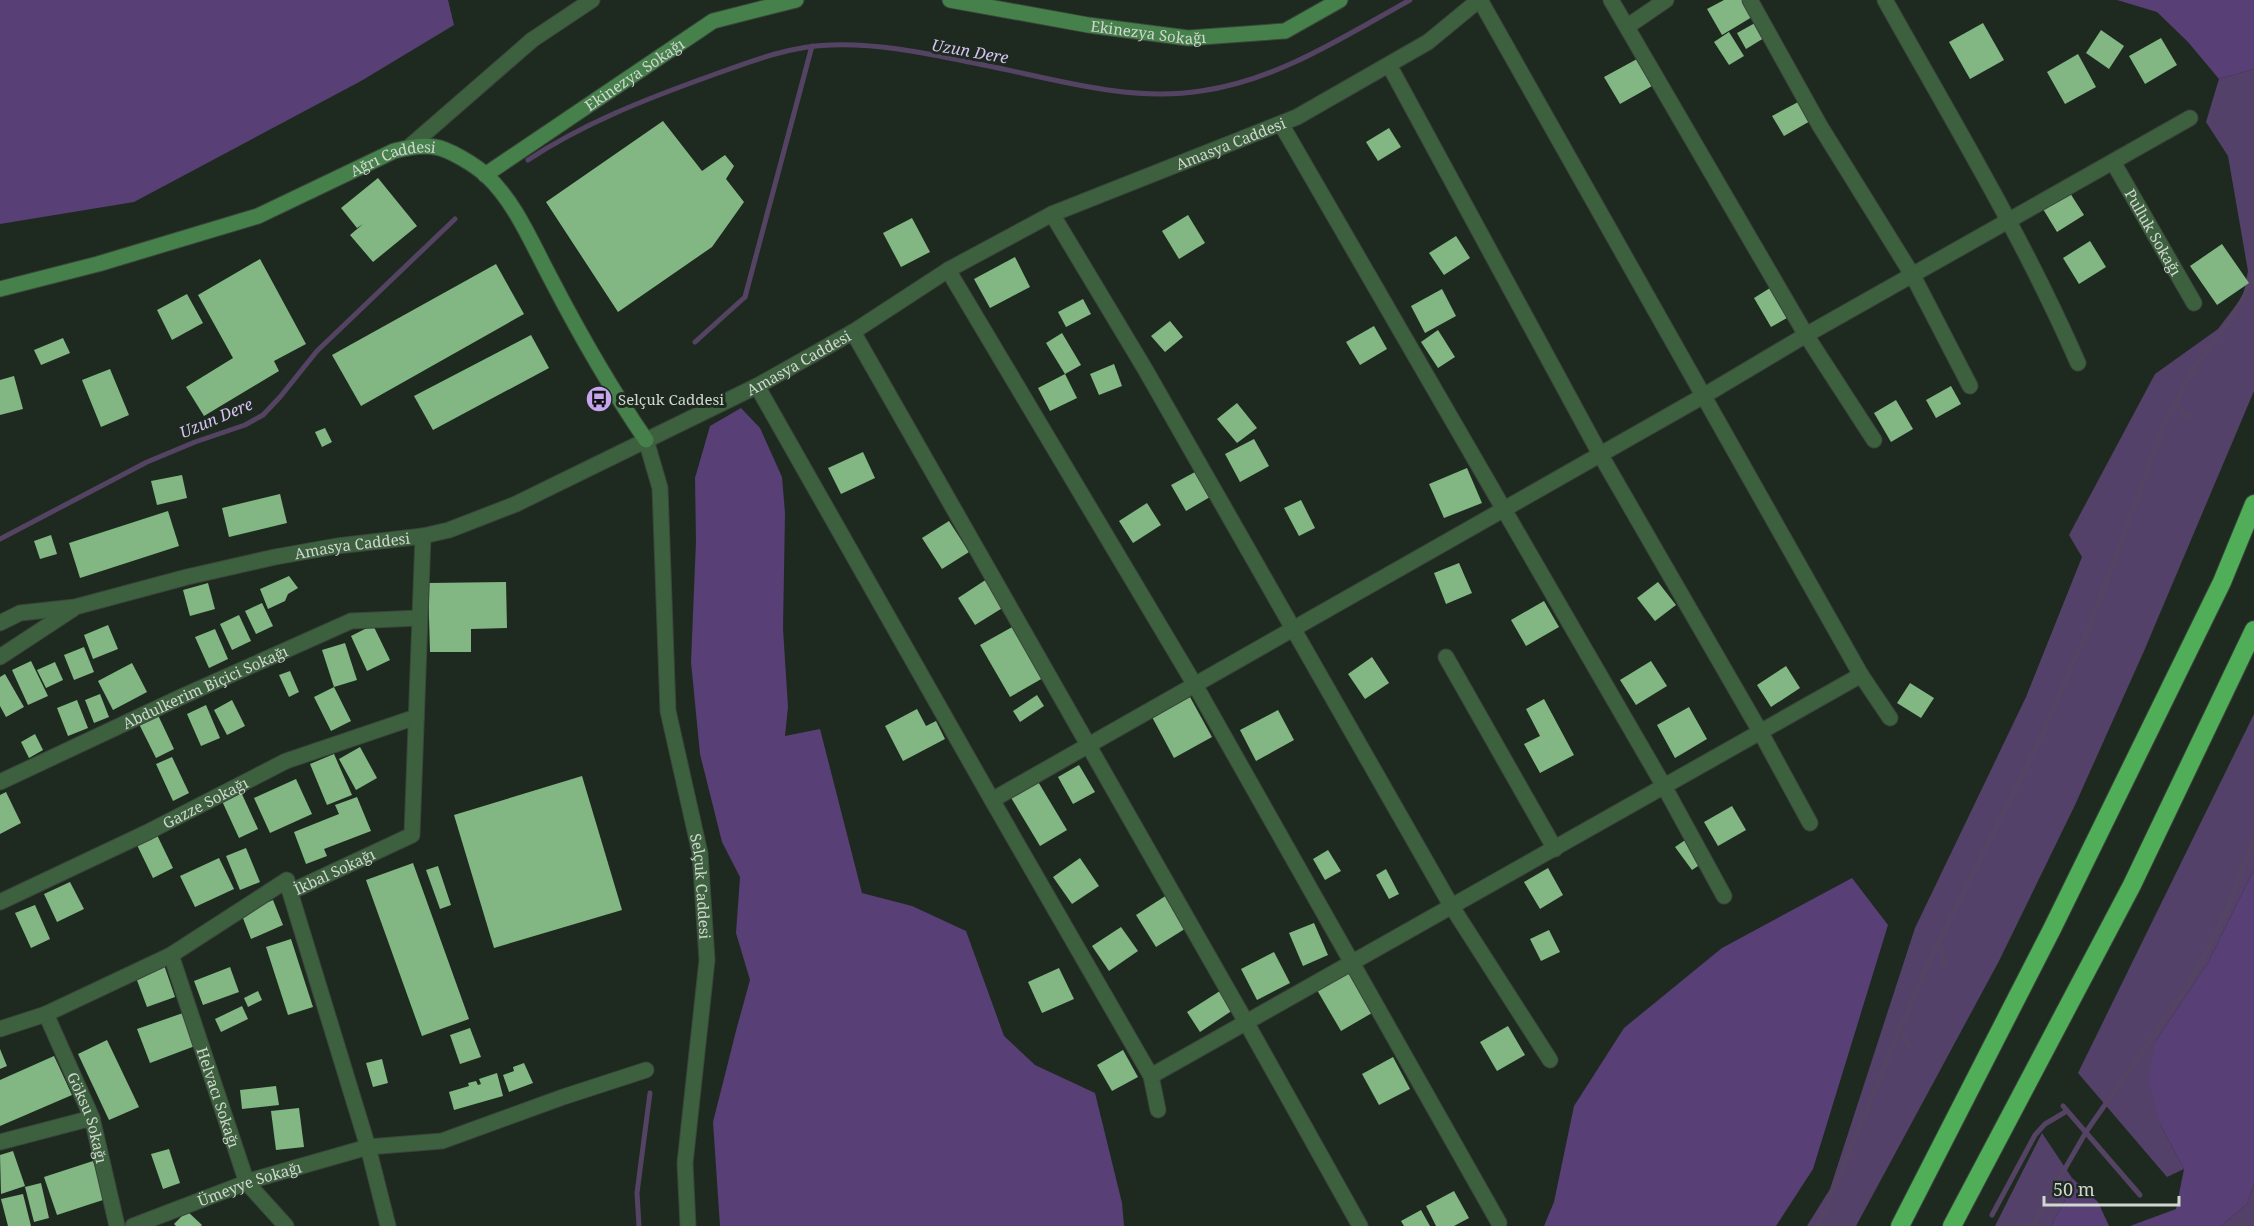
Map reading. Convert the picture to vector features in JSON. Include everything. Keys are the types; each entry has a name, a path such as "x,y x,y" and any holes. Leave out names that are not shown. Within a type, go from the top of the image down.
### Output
{"highway":[{"path":"1900,1226 2057,919 2222,582 2254,504"},
{"path":"1952,1226 2132,885 2254,630"}],"main road":[{"name":"Ekinezya Sokağı","path":"485,175 712,21 796,0"},
{"name":"Ekinezya Sokağı","path":"950,0 1088,25 1188,39 1285,31 1340,0"},
{"name":"Ağrı Caddesi","path":"0,289 98,264 258,216 394,152 408,148 435,147 461,158 485,175 502,193 528,235 615,394 646,440"}],"street":[{"path":"408,148 532,40 592,0"},
{"path":"1480,0 1705,394 1861,675 1890,718"},
{"name":"Amasya Caddesi","path":"0,623 20,613 75,607 187,577 275,557 337,546 423,536 449,530 516,504 757,386 853,332 948,270 1052,214 1297,117 1428,42 1480,0"},
{"path":"1611,0 1806,335 1874,440"},
{"path":"1628,26 1666,0"},
{"path":"1750,0 1820,126 1913,276 1970,386"},
{"path":"1885,0 2009,221 2051,302 2078,363"},
{"path":"1389,65 1600,454 1761,733 1810,823"},
{"path":"992,800 2190,118"},
{"path":"1281,124 1665,788 1724,896"},
{"name":"Pulluk Sokağı","path":"2113,162 2193,303"},
{"path":"1052,214 1145,369 1452,907 1550,1060"},
{"path":"948,270 1195,685 1499,1223"},
{"path":"853,332 1360,1226"},
{"path":"757,386 1152,1076 1158,1110"},
{"name":"Selçuk Caddesi","path":"646,440 660,488 668,711 700,853 707,960 685,1163 688,1226"},
{"name":"İkbal Sokağı","path":"0,1029 46,1014 171,955 287,879 290,892 412,835 423,536"},
{"path":"0,657 75,607"},
{"name":"Abdulkerim Biçici Sokağı","path":"0,782 351,621 419,618"},
{"path":"1446,657 1555,849"},
{"path":"1152,1076 1665,788 1861,675"},
{"name":"Gazze Sokağı","path":"0,902 148,832 286,761 416,717"},
{"path":"290,892 368,1147 388,1226"},
{"name":"Helvacı Sokağı","path":"171,955 247,1183 286,1226"},
{"name":"Göksu Sokağı","path":"46,1014 92,1118 117,1226"},
{"name":"Ümeyye Sokağı","path":"133,1226 247,1183 368,1147 442,1142 562,1097 646,1070"},
{"path":"0,1142 92,1118"}],"shaded area":[{"path":"0,0 448,0 454,25 361,81 134,202 0,224"},
{"path":"2117,0 2254,0 2254,69 2219,79 2188,42 2157,12"},
{"path":"2254,69 2254,391 2144,651 2075,805 1999,961 1856,1226 1807,1226 1830,1189 1915,928 2026,697 2082,557 2069,535 2155,374 2218,329 2243,296 2248,271 2228,156 2206,122 2219,79"},
{"path":"741,408 760,428 782,477 785,513 783,629 788,707 785,736 820,729 862,893 912,906 966,931 1004,1036 1035,1065 1095,1093 1122,1203 1124,1226 720,1226 713,1122 750,980 736,933 740,877 722,842 700,754 691,662 696,541 695,478 710,426"},
{"path":"2254,714 2254,869 2208,963 2155,1042 2160,1124 2184,1169 2167,1177 2078,1073"},
{"path":"2254,869 2254,1184 2247,1204 2221,1226 2130,1226 2176,1209 2184,1169 2160,1124 2149,1080 2155,1042 2208,963"},
{"path":"1852,878 1888,925 1813,1169 1776,1226 1544,1226 1554,1202 1574,1106 1624,1028 1722,948"},
{"path":"2042,1133 2072,1178 2064,1202 2051,1226 1995,1226"},
{"path":"2072,1178 2098,1202 2109,1226 2051,1226 2064,1202"},
{"path":"2254,1184 2254,1226 2221,1226 2247,1204"}],"building":[{"path":"1724,0 1742,0 1752,17 1722,35 1707,9"},
{"path":"1755,23 1764,38 1746,49 1737,33"},
{"path":"1983,23 2004,60 1970,79 1949,42"},
{"path":"2101,30 2124,46 2109,69 2086,53"},
{"path":"1729,32 1744,56 1729,65 1714,42"},
{"path":"2161,38 2177,65 2145,84 2129,56"},
{"path":"2078,54 2096,87 2065,104 2047,72"},
{"path":"1637,59 1652,86 1620,104 1604,77"},
{"path":"1800,101 1812,120 1784,136 1772,116"},
{"path":"663,121 702,171 725,155 734,166 726,179 744,202 712,247 618,312 546,202"},
{"path":"1389,128 1401,147 1378,161 1366,142"},
{"path":"378,178 417,226 373,262 350,235 363,224 357,228 341,208"},
{"path":"2070,193 2084,215 2057,232 2043,209"},
{"path":"1188,215 1205,243 1179,259 1162,231"},
{"path":"912,218 930,252 901,267 883,233"},
{"path":"1456,236 1470,258 1444,275 1429,253"},
{"path":"2090,241 2106,267 2079,284 2063,258"},
{"path":"2222,244 2249,283 2217,305 2190,266"},
{"path":"1015,257 1030,287 990,308 974,279"},
{"path":"260,259 306,344 274,361 279,371 204,416 186,387 233,358 198,295"},
{"path":"496,264 524,314 361,406 332,355"},
{"path":"1770,288 1787,318 1771,327 1754,298"},
{"path":"1442,289 1456,316 1425,333 1411,306"},
{"path":"187,294 203,323 172,340 157,310"},
{"path":"1083,299 1091,314 1066,327 1058,312"},
{"path":"1170,321 1183,337 1165,352 1151,336"},
{"path":"1374,326 1387,349 1360,365 1346,342"},
{"path":"1438,330 1455,357 1438,368 1421,342"},
{"path":"1062,333 1081,365 1065,374 1046,343"},
{"path":"531,335 549,368 433,430 414,396"},
{"path":"63,338 70,353 41,365 34,350"},
{"path":"1114,364 1122,386 1099,395 1090,374"},
{"path":"110,369 129,415 101,427 82,380"},
{"path":"1065,374 1077,398 1050,411 1038,388"},
{"path":"14,376 23,409 0,415 0,380"},
{"path":"1951,386 1961,404 1936,418 1926,400"},
{"path":"1896,400 1913,429 1891,442 1874,413"},
{"path":"1237,403 1257,428 1237,443 1217,419"},
{"path":"325,428 332,442 322,447 315,432"},
{"path":"1254,439 1269,466 1240,482 1225,454"},
{"path":"863,452 875,478 841,494 828,468"},
{"path":"1467,468 1482,503 1444,518 1429,484"},
{"path":"1195,472 1210,497 1186,511 1171,485"},
{"path":"182,475 187,498 157,505 151,481"},
{"path":"280,494 287,523 229,537 222,508"},
{"path":"1301,500 1315,528 1299,536 1284,508"},
{"path":"1147,503 1161,525 1133,543 1119,521"},
{"path":"168,511 179,546 80,578 69,543"},
{"path":"949,521 969,552 942,569 922,538"},
{"path":"51,535 57,554 40,559 34,541"},
{"path":"1459,563 1472,593 1446,604 1434,573"},
{"path":"289,576 298,588 288,594 285,601 268,609 260,589"},
{"path":"987,579 1004,607 975,625 958,598"},
{"path":"506,582 507,628 471,629 471,652 430,652 428,583"},
{"path":"1658,582 1676,605 1655,621 1637,598"},
{"path":"208,583 215,609 190,616 183,590"},
{"path":"1544,601 1559,627 1526,646 1511,620"},
{"path":"262,603 273,626 256,634 245,611"},
{"path":"239,615 251,641 232,650 220,624"},
{"path":"108,625 118,649 93,659 84,635"},
{"path":"373,625 390,660 367,671 351,636"},
{"path":"1014,626 1043,678 1010,697 980,645"},
{"path":"215,629 228,659 209,668 195,637"},
{"path":"345,643 357,680 334,687 322,650"},
{"path":"84,647 94,672 74,680 64,655"},
{"path":"1372,657 1389,683 1365,699 1348,674"},
{"path":"31,661 48,696 28,705 12,670"},
{"path":"1651,661 1667,686 1636,705 1620,680"},
{"path":"55,662 63,680 46,688 37,670"},
{"path":"132,663 147,692 113,710 98,681"},
{"path":"1786,666 1800,688 1771,707 1757,685"},
{"path":"290,671 299,692 289,697 279,675"},
{"path":"5,674 24,707 6,717 0,706 0,677"},
{"path":"1910,683 1934,698 1921,718 1897,703"},
{"path":"334,687 351,721 331,731 314,697"},
{"path":"100,694 109,717 94,723 85,700"},
{"path":"1037,695 1044,706 1020,722 1013,711"},
{"path":"1190,697 1212,737 1174,758 1152,717"},
{"path":"1544,699 1574,755 1540,773 1524,744 1540,736 1526,709"},
{"path":"77,700 88,728 68,736 57,708"},
{"path":"232,700 245,726 227,735 214,710"},
{"path":"206,705 220,738 201,746 187,714"},
{"path":"1689,707 1707,739 1675,758 1657,725"},
{"path":"917,709 926,726 936,721 945,739 903,761 885,726"},
{"path":"1278,710 1294,740 1256,761 1240,730"},
{"path":"157,713 174,749 156,758 138,722"},
{"path":"35,734 43,750 29,758 21,742"},
{"path":"360,747 377,778 356,790 339,759"},
{"path":"334,754 352,795 327,805 310,764"},
{"path":"172,757 189,793 173,801 156,764"},
{"path":"1079,765 1095,792 1073,804 1058,777"},
{"path":"582,776 622,910 494,948 454,815"},
{"path":"296,779 312,814 270,833 254,798"},
{"path":"1037,780 1067,830 1040,846 1010,796"},
{"path":"6,792 21,823 0,834 0,795"},
{"path":"241,792 258,829 239,838 222,801"},
{"path":"357,797 371,831 324,849 327,856 306,864 294,832 339,814 335,805"},
{"path":"1732,806 1746,830 1718,846 1704,822"},
{"path":"157,835 173,868 153,878 137,845"},
{"path":"1688,838 1704,862 1692,870 1675,847"},
{"path":"246,848 260,882 240,890 226,856"},
{"path":"1328,850 1341,871 1325,880 1313,859"},
{"path":"219,858 234,889 195,907 180,876"},
{"path":"1080,858 1099,886 1072,904 1053,877"},
{"path":"413,863 469,1019 422,1036 366,880"},
{"path":"438,866 451,905 440,909 426,870"},
{"path":"1548,868 1563,895 1540,909 1524,882"},
{"path":"1386,869 1399,894 1389,899 1376,875"},
{"path":"70,882 84,909 57,922 44,894"},
{"path":"1170,893 1191,925 1156,947 1136,915"},
{"path":"273,900 283,925 251,939 241,913"},
{"path":"35,905 50,939 31,948 15,913"},
{"path":"1314,923 1328,955 1303,966 1289,933"},
{"path":"1121,927 1138,951 1109,971 1092,946"},
{"path":"1549,930 1560,952 1541,961 1530,939"},
{"path":"291,939 313,1007 288,1015 266,947"},
{"path":"1274,952 1290,983 1257,1000 1241,969"},
{"path":"164,965 175,997 147,1007 135,975"},
{"path":"230,967 239,992 203,1005 194,981"},
{"path":"1059,968 1074,999 1042,1013 1028,982"},
{"path":"1348,972 1372,1013 1341,1031 1317,990"},
{"path":"258,991 262,1000 248,1007 244,998"},
{"path":"1220,991 1233,1010 1200,1032 1187,1012"},
{"path":"242,1006 248,1019 221,1032 215,1019"},
{"path":"183,1013 195,1046 150,1063 137,1029"},
{"path":"1508,1026 1525,1055 1497,1071 1480,1042"},
{"path":"470,1028 481,1057 460,1064 450,1035"},
{"path":"107,1040 139,1107 109,1120 78,1054"},
{"path":"0,1049 7,1066 0,1069"},
{"path":"1123,1050 1138,1077 1112,1091 1097,1065"},
{"path":"54,1056 72,1095 0,1126 0,1080"},
{"path":"1393,1057 1410,1089 1379,1105 1362,1074"},
{"path":"382,1059 388,1083 373,1087 366,1063"},
{"path":"524,1063 533,1083 509,1092 503,1075 514,1071 513,1067"},
{"path":"497,1073 503,1096 454,1110 449,1092 469,1086 468,1083 476,1081 478,1085 481,1084 479,1079"},
{"path":"276,1086 279,1105 242,1109 240,1090"},
{"path":"299,1108 304,1147 276,1150 271,1111"},
{"path":"169,1149 180,1183 163,1189 151,1154"},
{"path":"13,1151 25,1186 1,1194 0,1155"},
{"path":"93,1161 106,1199 57,1215 44,1177"},
{"path":"41,1183 49,1218 34,1222 25,1187"},
{"path":"1454,1191 1469,1218 1454,1226 1436,1226 1426,1206"},
{"path":"23,1194 31,1226 8,1226 1,1199"},
{"path":"1421,1210 1430,1226 1404,1226 1401,1221"},
{"path":"187,1211 201,1226 176,1226 174,1224"}],"waterway":[{"name":"Uzun Dere","path":"528,160 571,134 639,103 754,60 800,48 831,45 891,48 1094,88 1121,92 1174,94 1229,85 1283,67 1335,42 1410,0"},
{"path":"695,342 745,297 812,46"},
{"name":"Uzun Dere","path":"0,539 147,462 245,425 263,415 317,351 455,219"},
{"path":"1818,1226 1928,963 2041,737 2093,618 2167,417 2195,367 2233,316 2254,274"},
{"path":"2177,405 2191,418"},
{"path":"2032,1226 2086,1132 2187,987 2209,948 2229,905 2254,838"},
{"path":"1940,943 1945,968"},
{"path":"1899,1028 1909,1047"},
{"path":"639,1226 637,1193 650,1093"},
{"path":"2063,1106 2140,1195"},
{"path":"1992,1215 2035,1135 2045,1124 2067,1111"}],"place":[{"name":"Selçuk Caddesi","path":"599,399"}]}
